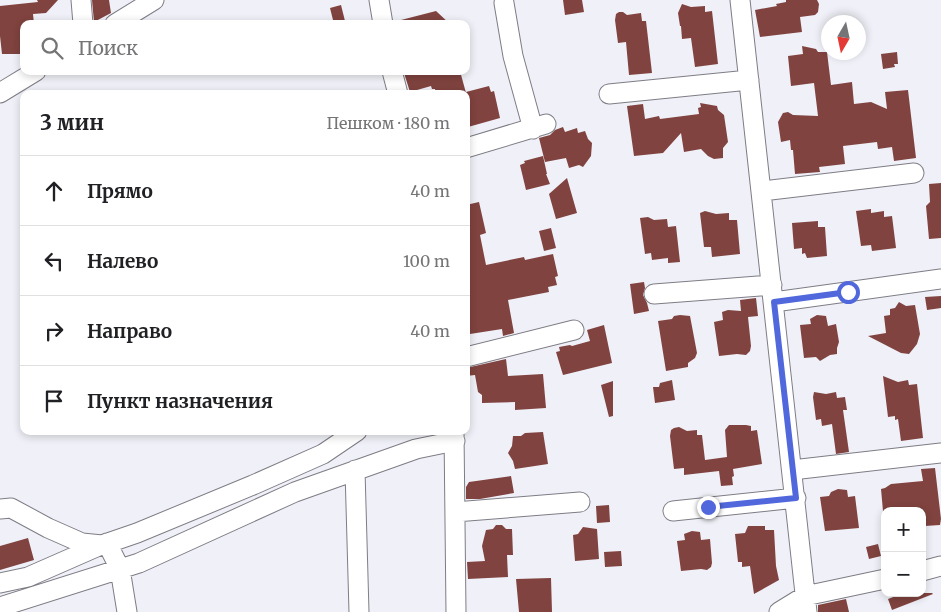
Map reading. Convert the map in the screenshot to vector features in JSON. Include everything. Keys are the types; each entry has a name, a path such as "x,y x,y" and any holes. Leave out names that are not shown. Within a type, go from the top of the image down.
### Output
{"street":[{"path":"81,0 83,20"},
{"path":"122,20 154,0"},
{"path":"379,0 382,20"},
{"path":"740,0 796,498 806,604"},
{"path":"470,147 540,127 513,56 504,3"},
{"path":"0,93 29,75"},
{"path":"393,75 397,90"},
{"path":"609,94 749,80"},
{"path":"762,190 914,172"},
{"path":"654,294 773,293 941,279"},
{"path":"470,356 574,330"},
{"path":"0,583 28,577 236,492 323,454 352,435"},
{"path":"0,607 140,563 295,492 455,436 456,612"},
{"path":"792,470 941,453"},
{"path":"356,470 359,612"},
{"path":"673,511 796,498"},
{"path":"455,512 580,502"},
{"path":"0,509 11,508 48,528 82,543 105,544"},
{"path":"105,544 120,569 127,612"},
{"path":"926,569 941,566"},
{"path":"779,612 881,580"}],"building":[{"path":"37,0 58,0 46,13 33,14 34,20 20,20 20,54 2,54 0,6 38,2"},
{"path":"92,0 109,0 111,13 94,20"},
{"path":"563,0 582,0 584,12 565,15"},
{"path":"786,0 817,0 819,4 818,12 815,15 800,17 802,32 760,37 755,10 777,6 776,4 786,2"},
{"path":"682,4 691,7 705,6 705,12 712,11 718,64 695,67 691,38 682,39 678,13"},
{"path":"341,5 345,20 333,20 330,8"},
{"path":"436,11 446,20 401,20"},
{"path":"619,12 627,15 641,13 642,21 646,21 652,73 629,75 626,42 618,43 615,20 616,14"},
{"path":"802,46 821,52 821,60 828,60 831,85 852,82 854,104 871,102 887,109 885,92 908,90 916,158 894,161 892,147 878,149 877,142 843,146 845,164 819,167 820,172 795,174 793,150 791,150 790,140 781,142 778,122 783,113 788,112 793,115 818,116 814,83 791,86 788,56 803,54"},
{"path":"897,52 898,64 894,64 895,67 883,69 881,54"},
{"path":"405,75 461,75 465,90 435,90 431,86 409,90"},
{"path":"489,86 491,92 494,91 500,118 470,126 470,91"},
{"path":"700,103 717,106 718,110 724,115 728,142 723,148 723,158 714,159 701,149 684,152 681,133 663,153 634,156 627,106 643,104 645,119 659,116 660,119 699,114 698,108 701,107"},
{"path":"563,127 565,132 577,128 578,133 585,131 592,143 591,156 583,167 579,165 569,168 566,158 545,162 539,138 550,135 555,130"},
{"path":"543,156 550,184 526,190 520,165 525,163 524,161"},
{"path":"567,178 577,213 556,219 549,194"},
{"path":"941,183 941,238 929,239 926,206 930,202 929,184"},
{"path":"479,202 486,233 480,235 486,265 524,257 525,260 553,254 558,276 555,277 557,285 548,287 549,292 508,300 514,333 503,336 502,329 470,334 470,204"},
{"path":"871,209 871,213 884,211 884,217 892,216 896,248 872,251 871,245 861,246 856,211"},
{"path":"705,211 716,214 729,213 729,220 737,220 740,254 712,257 711,247 704,247 700,213"},
{"path":"648,217 654,220 667,219 668,227 676,226 680,262 668,263 668,258 652,260 651,253 645,254 640,218"},
{"path":"818,221 818,227 825,227 827,256 807,258 805,253 802,254 802,248 794,249 792,223"},
{"path":"551,228 556,248 544,251 539,231"},
{"path":"644,282 643,295 649,311 634,314 630,284"},
{"path":"941,296 941,308 927,310 925,297"},
{"path":"756,298 758,316 748,317 750,351 746,355 719,356 714,322 723,320 722,312 728,310 741,311 740,300"},
{"path":"899,302 906,306 915,305 920,334 917,344 909,354 901,353 868,336 886,333 884,316 890,315 890,309 895,308"},
{"path":"817,315 826,316 828,326 836,324 839,342 837,354 830,355 820,361 816,357 804,358 800,325 811,324 810,319"},
{"path":"674,316 690,316 697,353 695,358 688,363 688,367 666,371 658,321 672,319"},
{"path":"604,325 612,363 563,375 556,352 560,351 559,347 590,341 587,330"},
{"path":"506,359 508,376 543,374 546,408 515,410 515,402 482,403 482,395 478,392 475,375 470,376 470,367"},
{"path":"883,376 898,382 908,380 909,385 917,384 923,438 901,441 898,419 895,420 895,416 888,417"},
{"path":"672,380 675,400 655,403 653,387 659,387 660,383"},
{"path":"613,381 613,416 609,417 601,385"},
{"path":"814,392 826,394 836,392 837,398 845,397 847,410 843,410 849,452 836,454 832,424 822,426 821,419 816,420"},
{"path":"729,425 746,425 751,426 751,431 757,430 762,464 733,469 733,485 721,486 719,471 684,475 684,468 674,469 671,430 679,427 687,431 697,430 697,435 702,435 705,460 727,457 725,430"},
{"path":"543,432 548,464 515,469 508,453 512,446 513,436"},
{"path":"935,468 941,519 940,525 926,526 926,507 883,507 881,489 891,484 923,481 921,469"},
{"path":"511,476 514,493 480,499 466,499 466,487 469,482"},
{"path":"838,489 847,490 848,497 855,496 859,528 825,531 820,497 829,496 831,492"},
{"path":"609,505 610,522 597,523 596,506"},
{"path":"496,525 512,529 513,555 507,555 508,577 468,579 467,562 485,561 482,546 486,530 493,529"},
{"path":"748,526 765,526 765,530 774,530 776,566 779,580 754,594 750,566 742,567 742,562 738,562 735,534 745,533"},
{"path":"583,527 597,529 599,559 575,561 573,535 578,534"},
{"path":"692,531 700,532 701,540 710,539 712,563 711,567 707,570 681,571 677,541 685,540 684,534"},
{"path":"28,538 34,560 0,570 0,546"},
{"path":"878,544 881,556 869,559 866,547"},
{"path":"621,551 622,566 605,567 604,552"},
{"path":"551,578 552,612 519,612 516,579"},
{"path":"926,593 933,594 926,597"},
{"path":"893,597 925,597 892,610 888,599"},
{"path":"846,599 849,612 818,612 818,605"}],"route":[{"path":"708,507 796,498 782,390 774,302 848,292"}]}
